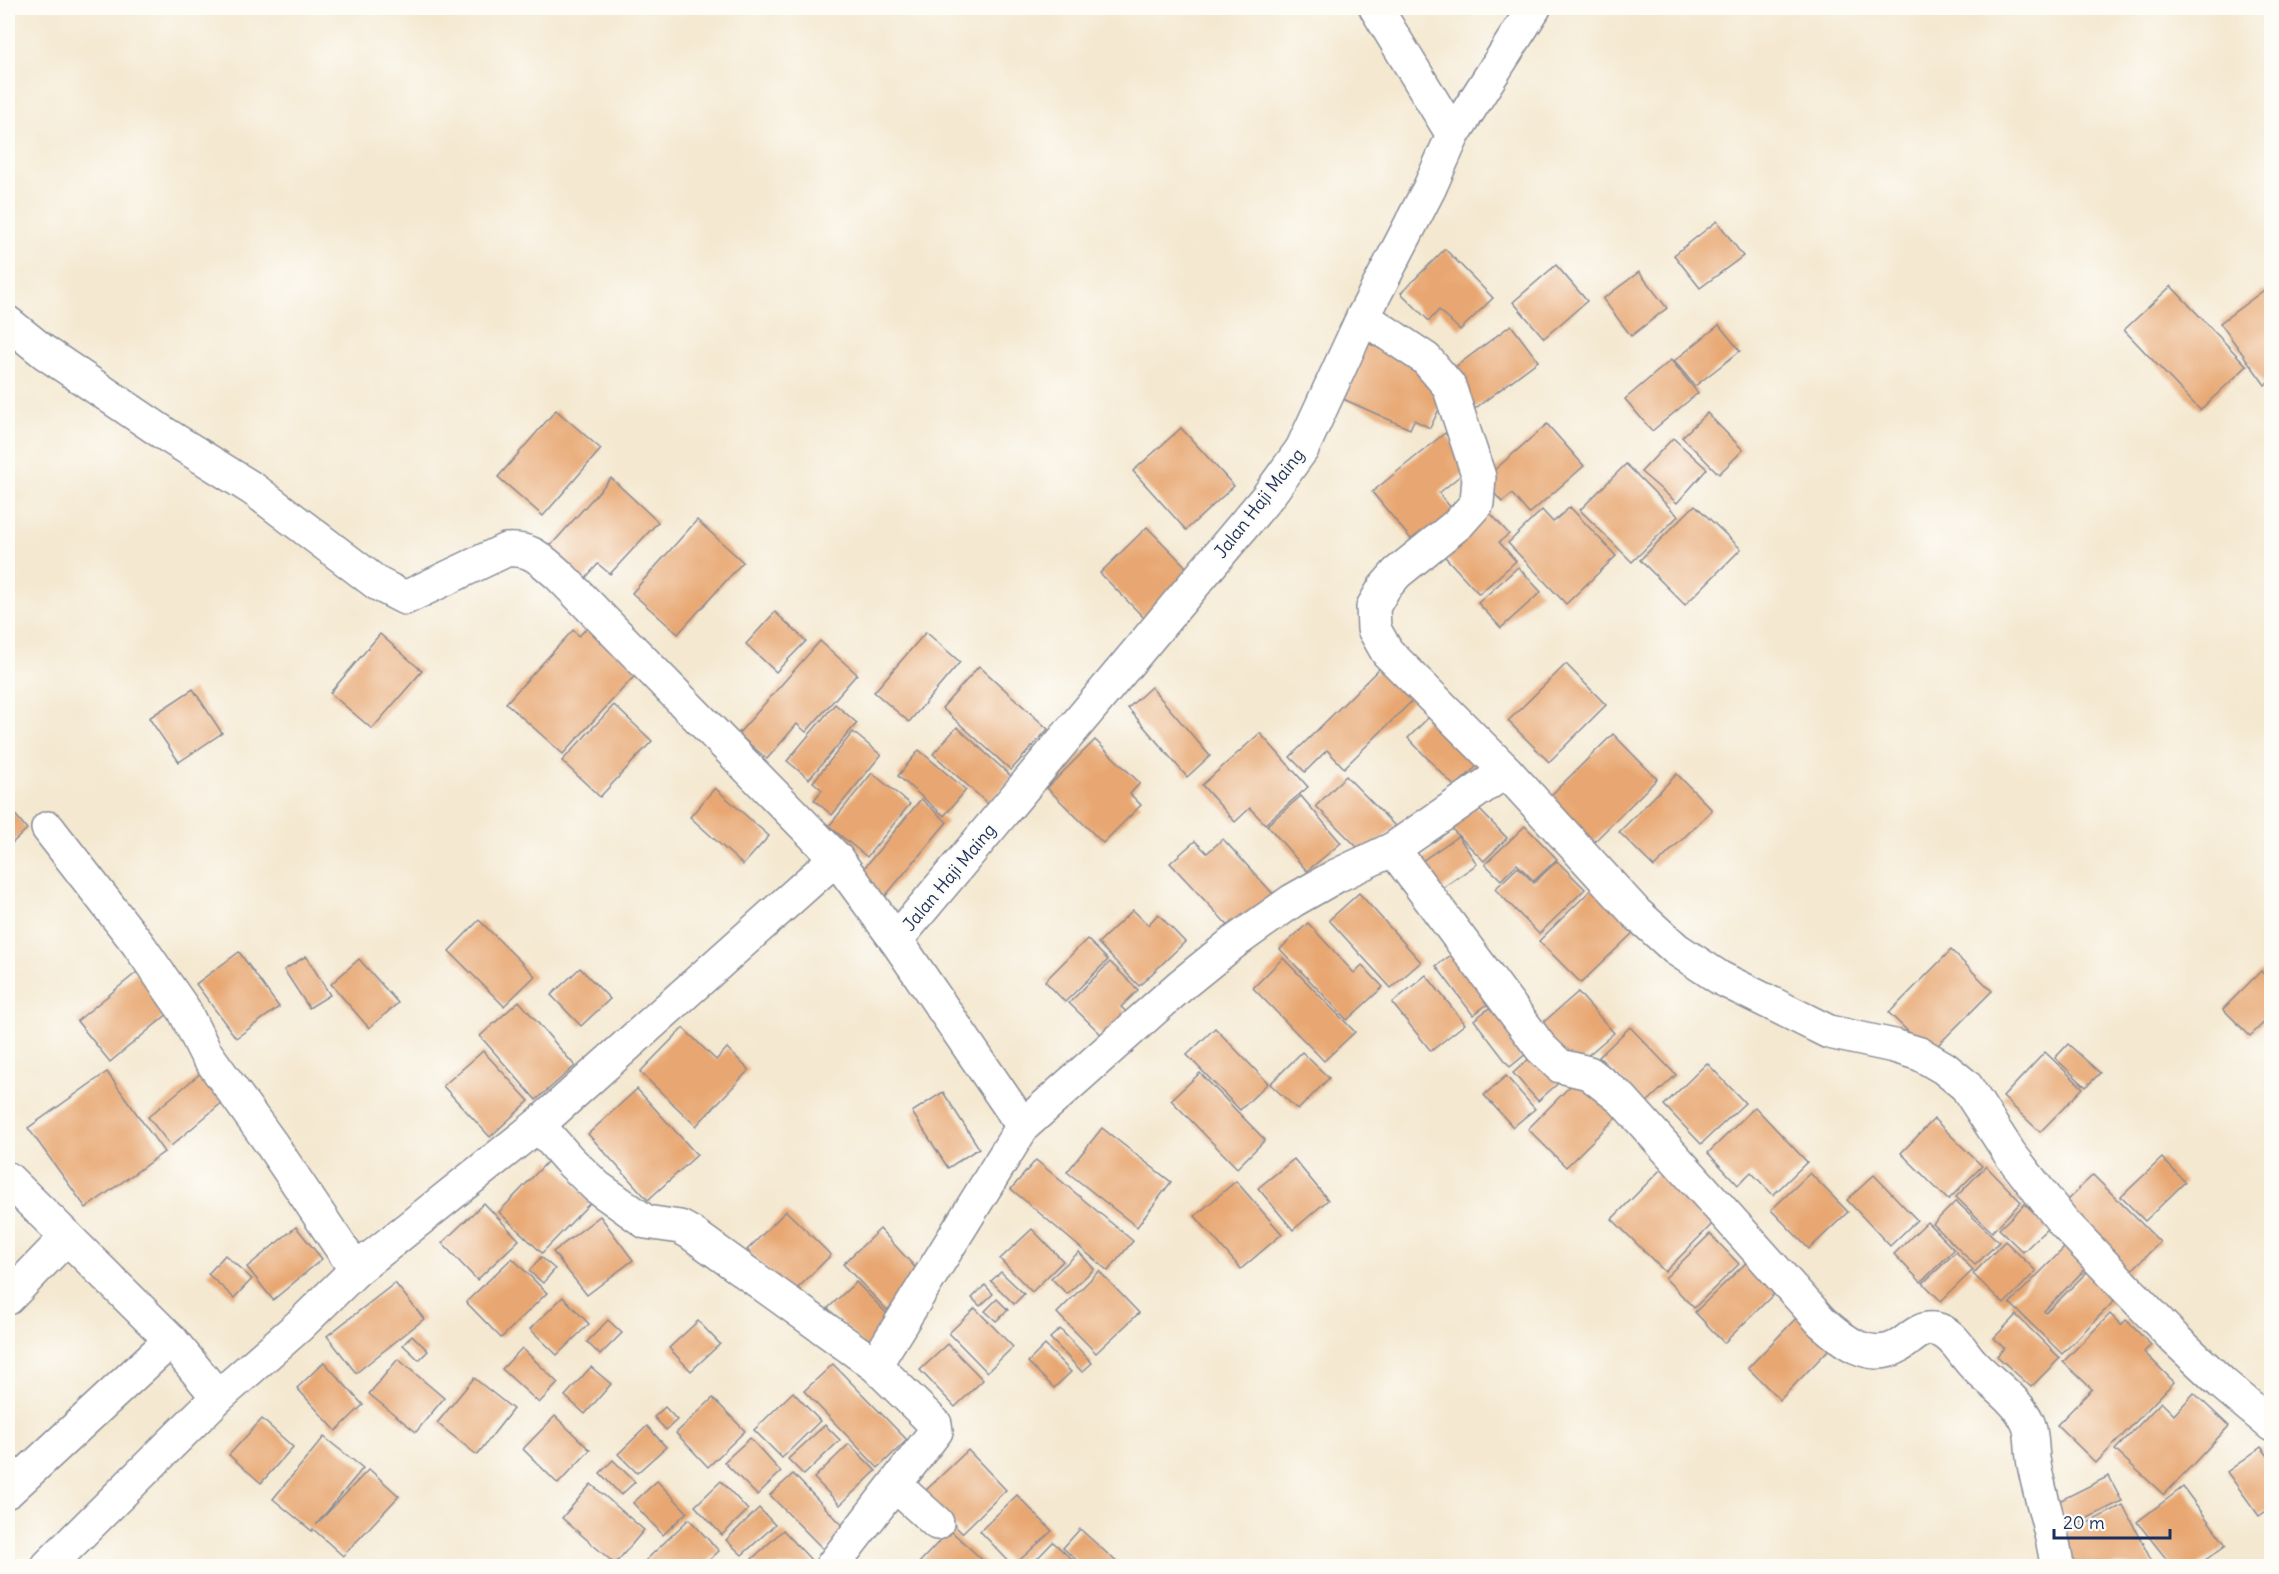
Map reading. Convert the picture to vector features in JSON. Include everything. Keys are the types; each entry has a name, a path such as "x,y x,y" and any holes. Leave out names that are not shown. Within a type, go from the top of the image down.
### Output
{"street":[{"path":"1376,8 1453,135"},
{"name":"Jalan Haji Maing","path":"896,939 1268,496 1302,449 1453,135 1534,8"},
{"path":"1364,317 1426,359 1449,386 1479,477 1477,503 1459,523 1397,573 1384,588 1373,607 1374,629 1387,652 1506,771 1636,913 1677,949 1720,978 1829,1032 1912,1051 1944,1068 1966,1086 2010,1154 2064,1223 2183,1346 2271,1425"},
{"path":"8,323 44,352 165,434 253,489 378,584 405,598 506,550 521,549 538,557 559,575 836,858 896,939 1023,1126"},
{"path":"875,1365 1023,1126 1180,986 1233,943 1301,896 1336,876 1393,849 1506,771"},
{"path":"48,828 145,953 184,1010 205,1052 272,1145 356,1270"},
{"path":"1393,849 1541,1048 1560,1066 1589,1073 1622,1099 1835,1334 1863,1350 1879,1352 1898,1347 1926,1329 1938,1330 1954,1340 1982,1374 2007,1395 2028,1423 2034,1465 2050,1523 2057,1566"},
{"path":"48,1566 218,1397 300,1325 356,1270 538,1125 836,858"},
{"path":"538,1125 597,1187 646,1222 680,1227 691,1233 875,1365 936,1426 936,1431 832,1566"},
{"path":"8,1179 171,1340 218,1397"},
{"path":"8,1298 67,1237"},
{"path":"8,1491 171,1340"},
{"path":"895,1485 937,1523"}],"building":[{"path":"1717,221 1743,256 1700,288 1674,255"},
{"path":"1445,249 1493,298 1460,330 1439,310 1429,321 1401,293"},
{"path":"1556,265 1587,301 1544,338 1513,302"},
{"path":"1639,272 1667,308 1631,336 1603,299"},
{"path":"2171,286 2247,366 2200,410 2124,330"},
{"path":"2264,290 2272,301 2272,380 2265,385 2220,323"},
{"path":"1511,325 1538,361 1473,410 1446,374"},
{"path":"1719,325 1740,351 1695,386 1674,361"},
{"path":"1366,342 1435,374 1429,389 1445,397 1430,428 1414,420 1410,429 1341,398"},
{"path":"1671,360 1698,393 1652,431 1625,399"},
{"path":"556,410 601,449 543,516 498,477"},
{"path":"1707,413 1743,450 1719,474 1682,437"},
{"path":"1547,424 1584,466 1529,514 1512,494 1502,502 1483,480"},
{"path":"1181,428 1234,486 1186,530 1133,471"},
{"path":"1445,433 1472,466 1439,493 1459,518 1420,550 1372,492"},
{"path":"1673,438 1707,469 1677,503 1641,472"},
{"path":"1626,464 1678,516 1632,562 1580,510"},
{"path":"611,478 658,522 610,574 598,564 580,584 545,552"},
{"path":"1483,505 1509,534 1499,542 1516,561 1479,594 1436,547"},
{"path":"1695,505 1741,549 1685,605 1640,560"},
{"path":"1570,507 1616,556 1566,604 1508,543 1542,510 1553,522"},
{"path":"697,520 743,562 678,634 632,593"},
{"path":"1147,527 1194,575 1147,621 1100,573"},
{"path":"1518,567 1541,592 1501,628 1478,603"},
{"path":"775,612 806,641 776,672 746,644"},
{"path":"589,626 639,671 563,754 506,703 573,630 579,636"},
{"path":"926,632 960,662 909,722 874,692"},
{"path":"380,634 422,671 372,729 330,693"},
{"path":"820,641 857,674 806,732 797,724 767,759 738,734"},
{"path":"1386,662 1418,695 1344,768 1327,750 1305,772 1290,757"},
{"path":"1566,664 1606,705 1549,762 1508,721"},
{"path":"979,666 1048,729 1011,770 942,708"},
{"path":"1151,687 1210,756 1187,777 1128,708"},
{"path":"193,689 222,733 179,762 149,718"},
{"path":"835,704 857,723 809,779 787,761"},
{"path":"614,705 652,741 600,797 562,761"},
{"path":"1434,712 1482,761 1455,787 1408,738"},
{"path":"957,727 1012,777 988,804 933,754"},
{"path":"853,732 881,755 832,815 814,800 822,790 813,782"},
{"path":"1260,733 1308,787 1265,824 1250,808 1235,822 1202,785"},
{"path":"1613,734 1657,779 1593,843 1548,798"},
{"path":"1095,740 1140,783 1130,794 1141,805 1103,843 1047,788"},
{"path":"919,750 966,790 944,816 898,776"},
{"path":"872,773 910,804 867,857 829,826"},
{"path":"1677,774 1712,810 1654,867 1619,832"},
{"path":"1346,776 1395,826 1365,855 1316,806"},
{"path":"715,788 769,836 743,865 690,817"},
{"path":"1301,796 1341,843 1307,871 1267,825"},
{"path":"921,799 947,822 882,900 856,878"},
{"path":"1475,805 1507,838 1484,861 1451,828"},
{"path":"8,806 27,829 8,847"},
{"path":"1525,826 1557,859 1534,881 1517,864 1501,880 1485,864"},
{"path":"1458,836 1477,864 1441,889 1422,861"},
{"path":"1223,839 1275,896 1235,933 1170,863 1195,841 1207,853"},
{"path":"1557,861 1585,889 1539,934 1495,889 1518,867 1534,883"},
{"path":"1597,884 1639,927 1581,983 1539,941"},
{"path":"1359,893 1421,962 1391,988 1329,920"},
{"path":"1133,910 1148,925 1158,914 1185,942 1139,986 1098,943"},
{"path":"479,920 535,976 504,1006 449,951"},
{"path":"1308,923 1354,973 1362,965 1383,987 1347,1020 1280,949"},
{"path":"1087,939 1108,960 1065,1002 1045,981"},
{"path":"1461,948 1497,997 1473,1015 1436,966"},
{"path":"1951,950 1992,991 1930,1053 1889,1013"},
{"path":"239,952 279,1007 236,1038 196,984"},
{"path":"306,956 330,995 309,1008 284,970"},
{"path":"1283,958 1355,1032 1324,1061 1253,988"},
{"path":"359,959 398,1003 369,1028 331,984"},
{"path":"1110,962 1138,990 1121,1007 1131,1016 1107,1040 1069,1003"},
{"path":"142,968 175,1008 110,1062 77,1021"},
{"path":"580,968 610,999 581,1026 551,995"},
{"path":"2261,971 2272,982 2272,1015 2250,1036 2223,1009"},
{"path":"1426,975 1465,1024 1431,1051 1392,1003"},
{"path":"1578,992 1614,1033 1573,1068 1538,1027"},
{"path":"1501,999 1537,1045 1510,1067 1474,1020"},
{"path":"519,1001 575,1066 536,1100 480,1036"},
{"path":"1630,1027 1676,1075 1645,1104 1599,1057"},
{"path":"683,1028 716,1060 727,1048 749,1070 696,1126 640,1072"},
{"path":"1215,1028 1268,1083 1240,1110 1187,1055"},
{"path":"2068,1044 2100,1073 2086,1087 2055,1058"},
{"path":"483,1051 529,1101 490,1137 443,1086"},
{"path":"1538,1051 1563,1079 1538,1101 1513,1073"},
{"path":"1302,1052 1329,1078 1298,1110 1270,1084"},
{"path":"2045,1052 2083,1088 2040,1132 2003,1097"},
{"path":"1707,1063 1745,1103 1701,1144 1664,1105"},
{"path":"107,1072 164,1152 86,1208 28,1128"},
{"path":"202,1072 225,1100 171,1146 148,1117"},
{"path":"1584,1072 1623,1111 1566,1167 1528,1129"},
{"path":"1200,1073 1265,1140 1237,1168 1171,1100"},
{"path":"1506,1076 1535,1109 1513,1127 1484,1095"},
{"path":"637,1089 697,1155 648,1200 588,1134"},
{"path":"943,1092 979,1148 948,1168 912,1112"},
{"path":"1755,1107 1807,1162 1773,1195 1751,1172 1738,1185 1708,1153"},
{"path":"1934,1119 1982,1166 1948,1200 1901,1153"},
{"path":"1102,1128 1171,1182 1137,1227 1067,1172"},
{"path":"2162,1158 2185,1182 2145,1221 2121,1197"},
{"path":"1294,1159 1328,1200 1293,1230 1258,1188"},
{"path":"549,1160 592,1201 542,1253 499,1212"},
{"path":"1036,1160 1133,1241 1108,1271 1011,1189"},
{"path":"1667,1163 1721,1215 1665,1272 1612,1219"},
{"path":"1986,1166 2021,1202 1992,1232 1956,1197"},
{"path":"1810,1173 1848,1212 1809,1249 1771,1210"},
{"path":"1874,1175 1917,1220 1890,1246 1847,1200"},
{"path":"2093,1175 2160,1242 2126,1276 2059,1208"},
{"path":"1236,1181 1282,1234 1241,1269 1195,1216"},
{"path":"1956,1201 1999,1242 1975,1265 1933,1224"},
{"path":"484,1203 519,1240 477,1280 442,1243"},
{"path":"2025,1204 2049,1227 2023,1252 1999,1229"},
{"path":"786,1211 831,1255 792,1294 747,1250"},
{"path":"600,1216 633,1260 587,1295 553,1252"},
{"path":"1927,1222 1954,1250 1921,1282 1894,1254"},
{"path":"296,1227 322,1259 273,1300 247,1267"},
{"path":"880,1229 923,1276 887,1310 843,1264"},
{"path":"1032,1229 1063,1261 1032,1292 1000,1259"},
{"path":"1710,1234 1739,1264 1694,1308 1665,1278"},
{"path":"2005,1241 2036,1271 2004,1304 1973,1274"},
{"path":"2068,1244 2089,1265 2044,1311 2046,1313 2090,1269 2119,1296 2062,1354 2010,1303"},
{"path":"1079,1252 1094,1269 1067,1294 1051,1278"},
{"path":"1956,1252 1973,1270 1941,1301 1923,1283"},
{"path":"225,1255 252,1279 234,1298 208,1274"},
{"path":"541,1257 555,1269 543,1283 529,1271"},
{"path":"512,1258 547,1293 501,1338 466,1302"},
{"path":"1750,1259 1779,1289 1724,1343 1695,1312"},
{"path":"1099,1271 1139,1313 1096,1353 1057,1313"},
{"path":"1001,1272 1024,1294 1014,1304 991,1281"},
{"path":"856,1282 896,1323 868,1350 828,1308"},
{"path":"395,1283 424,1319 356,1373 327,1336"},
{"path":"985,1285 993,1294 980,1306 972,1298"},
{"path":"563,1297 589,1324 557,1355 530,1329"},
{"path":"997,1299 1008,1310 996,1321 985,1311"},
{"path":"975,1308 1013,1347 987,1372 949,1333"},
{"path":"1803,1311 1835,1343 1780,1400 1748,1368"},
{"path":"2110,1314 2121,1325 2126,1320 2151,1345 2144,1352 2174,1382 2096,1463 2057,1425 2092,1389 2063,1362"},
{"path":"2016,1315 2060,1358 2031,1387 1997,1356 2004,1348 1994,1338"},
{"path":"608,1320 622,1333 600,1355 587,1342"},
{"path":"698,1321 720,1344 691,1371 669,1348"},
{"path":"1060,1329 1092,1363 1082,1372 1050,1338"},
{"path":"412,1335 428,1351 419,1360 403,1345"},
{"path":"948,1344 983,1380 955,1407 920,1370"},
{"path":"1045,1345 1071,1372 1054,1388 1028,1362"},
{"path":"522,1348 558,1383 539,1403 502,1369"},
{"path":"398,1359 444,1398 416,1432 369,1394"},
{"path":"324,1362 363,1405 336,1431 297,1388"},
{"path":"833,1364 907,1440 878,1468 804,1391"},
{"path":"591,1367 611,1384 585,1414 565,1396"},
{"path":"474,1378 513,1409 477,1455 437,1423"},
{"path":"793,1392 820,1421 782,1458 754,1430"},
{"path":"2194,1393 2229,1426 2164,1495 2115,1450 2161,1402 2174,1415"},
{"path":"713,1398 745,1431 708,1467 676,1433"},
{"path":"665,1407 677,1420 666,1430 654,1417"},
{"path":"555,1416 590,1450 558,1484 523,1449"},
{"path":"262,1419 293,1447 261,1483 229,1455"},
{"path":"825,1425 840,1440 804,1475 788,1459"},
{"path":"647,1426 666,1447 637,1473 618,1454"},
{"path":"324,1437 363,1468 316,1525 369,1469 399,1496 343,1556 313,1529 312,1531 273,1499"},
{"path":"750,1438 781,1472 757,1495 724,1462"},
{"path":"849,1444 876,1471 840,1505 814,1478"},
{"path":"2261,1447 2272,1461 2272,1507 2259,1516 2227,1472"},
{"path":"968,1450 1006,1490 962,1533 923,1493"},
{"path":"613,1460 635,1482 621,1495 600,1473"},
{"path":"793,1474 847,1530 825,1551 770,1495"},
{"path":"2109,1476 2122,1501 2070,1527 2057,1502"},
{"path":"657,1481 687,1512 663,1535 633,1503"},
{"path":"721,1481 748,1510 722,1535 695,1506"},
{"path":"591,1484 644,1530 615,1564 562,1518"},
{"path":"2183,1487 2226,1545 2197,1566 2172,1566 2137,1522"},
{"path":"1017,1495 1052,1531 1013,1566 980,1531"},
{"path":"2123,1505 2154,1566 2072,1566 2058,1538"},
{"path":"759,1508 775,1525 742,1555 726,1540"},
{"path":"689,1519 719,1551 703,1566 649,1566 644,1562"},
{"path":"1080,1529 1121,1566 1083,1566 1063,1548"},
{"path":"783,1530 813,1562 809,1566 759,1566 752,1559"},
{"path":"950,1530 989,1566 916,1566"},
{"path":"1053,1542 1079,1566 1030,1566"}]}
